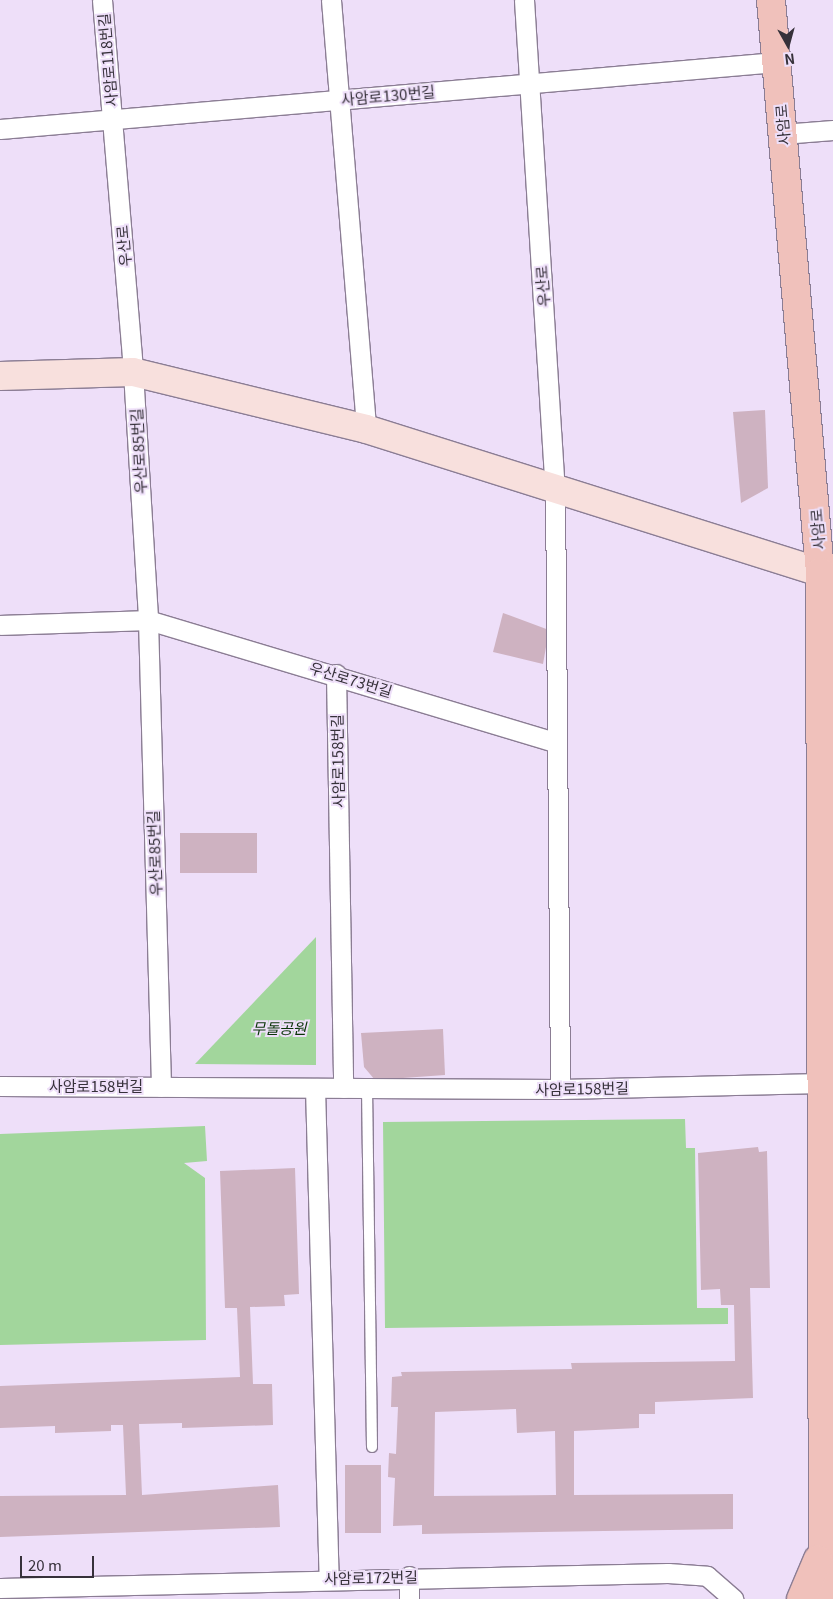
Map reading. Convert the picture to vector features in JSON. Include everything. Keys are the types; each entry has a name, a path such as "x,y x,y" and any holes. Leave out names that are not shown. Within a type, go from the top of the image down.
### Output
{"main road":[{"name":"사암로","path":"771,0 782,134 827,577 828,1553 823,1599"},
{"path":"801,1599 828,1553"}],"street":[{"name":"사암로118번길","path":"102,0 112,119"},
{"path":"330,0 366,429"},
{"path":"524,0 530,83"},
{"name":"사암로130번길","path":"0,129 776,62"},
{"name":"우산로","path":"530,83 555,488"},
{"name":"우산로","path":"112,119 133,372"},
{"path":"782,134 833,130"},
{"path":"0,376 133,372 366,429 555,488 827,577"},
{"name":"우산로85번길","path":"133,372 148,620 161,1087"},
{"path":"555,488 554,742 560,1089"},
{"path":"0,625 148,620"},
{"name":"우산로73번길","path":"148,620 336,674 554,742"},
{"name":"사암로158번길","path":"336,674 343,1088"},
{"name":"사암로158번길","path":"0,1086 560,1089 827,1083"},
{"path":"315,1088 329,1578"},
{"name":"사암로172번길","path":"0,1588 74,1592 329,1578 668,1573 707,1576 733,1599"},
{"path":"409,1576 409,1599"}],"lane":[{"path":"367,1088 372,1447"}],"green space":[{"name":"무돌공원","path":"316,937 316,1065 195,1064"},
{"path":"685,1119 686,1148 695,1148 697,1308 728,1308 728,1324 385,1328 383,1122"},
{"path":"205,1126 207,1161 184,1163 205,1178 206,1340 0,1345 0,1134"}],"building":[{"path":"765,410 768,488 741,503 733,412"},
{"path":"503,613 549,630 543,664 493,652"},
{"path":"180,833 257,833 257,873 180,873"},
{"path":"443,1029 445,1075 375,1080 364,1067 361,1033"},
{"path":"758,1147 759,1152 767,1151 770,1288 750,1288 753,1398 655,1402 655,1414 639,1414 639,1428 574,1431 574,1495 733,1494 733,1529 422,1534 422,1525 393,1526 395,1478 388,1477 389,1453 396,1454 398,1407 391,1407 392,1377 402,1376 401,1372 572,1369 571,1363 735,1361 734,1305 721,1305 720,1289 701,1290 698,1153","holes":["516,1409 517,1433 555,1431 556,1495 434,1496 435,1412"]},
{"path":"295,1168 299,1294 284,1295 285,1306 250,1307 253,1384 272,1384 273,1425 182,1428 182,1423 139,1424 142,1495 278,1485 280,1527 0,1537 0,1496 126,1495 123,1425 111,1425 111,1431 55,1433 55,1426 0,1428 0,1386 240,1377 237,1308 225,1308 220,1171"},
{"path":"345,1465 381,1465 381,1533 345,1533"}]}
